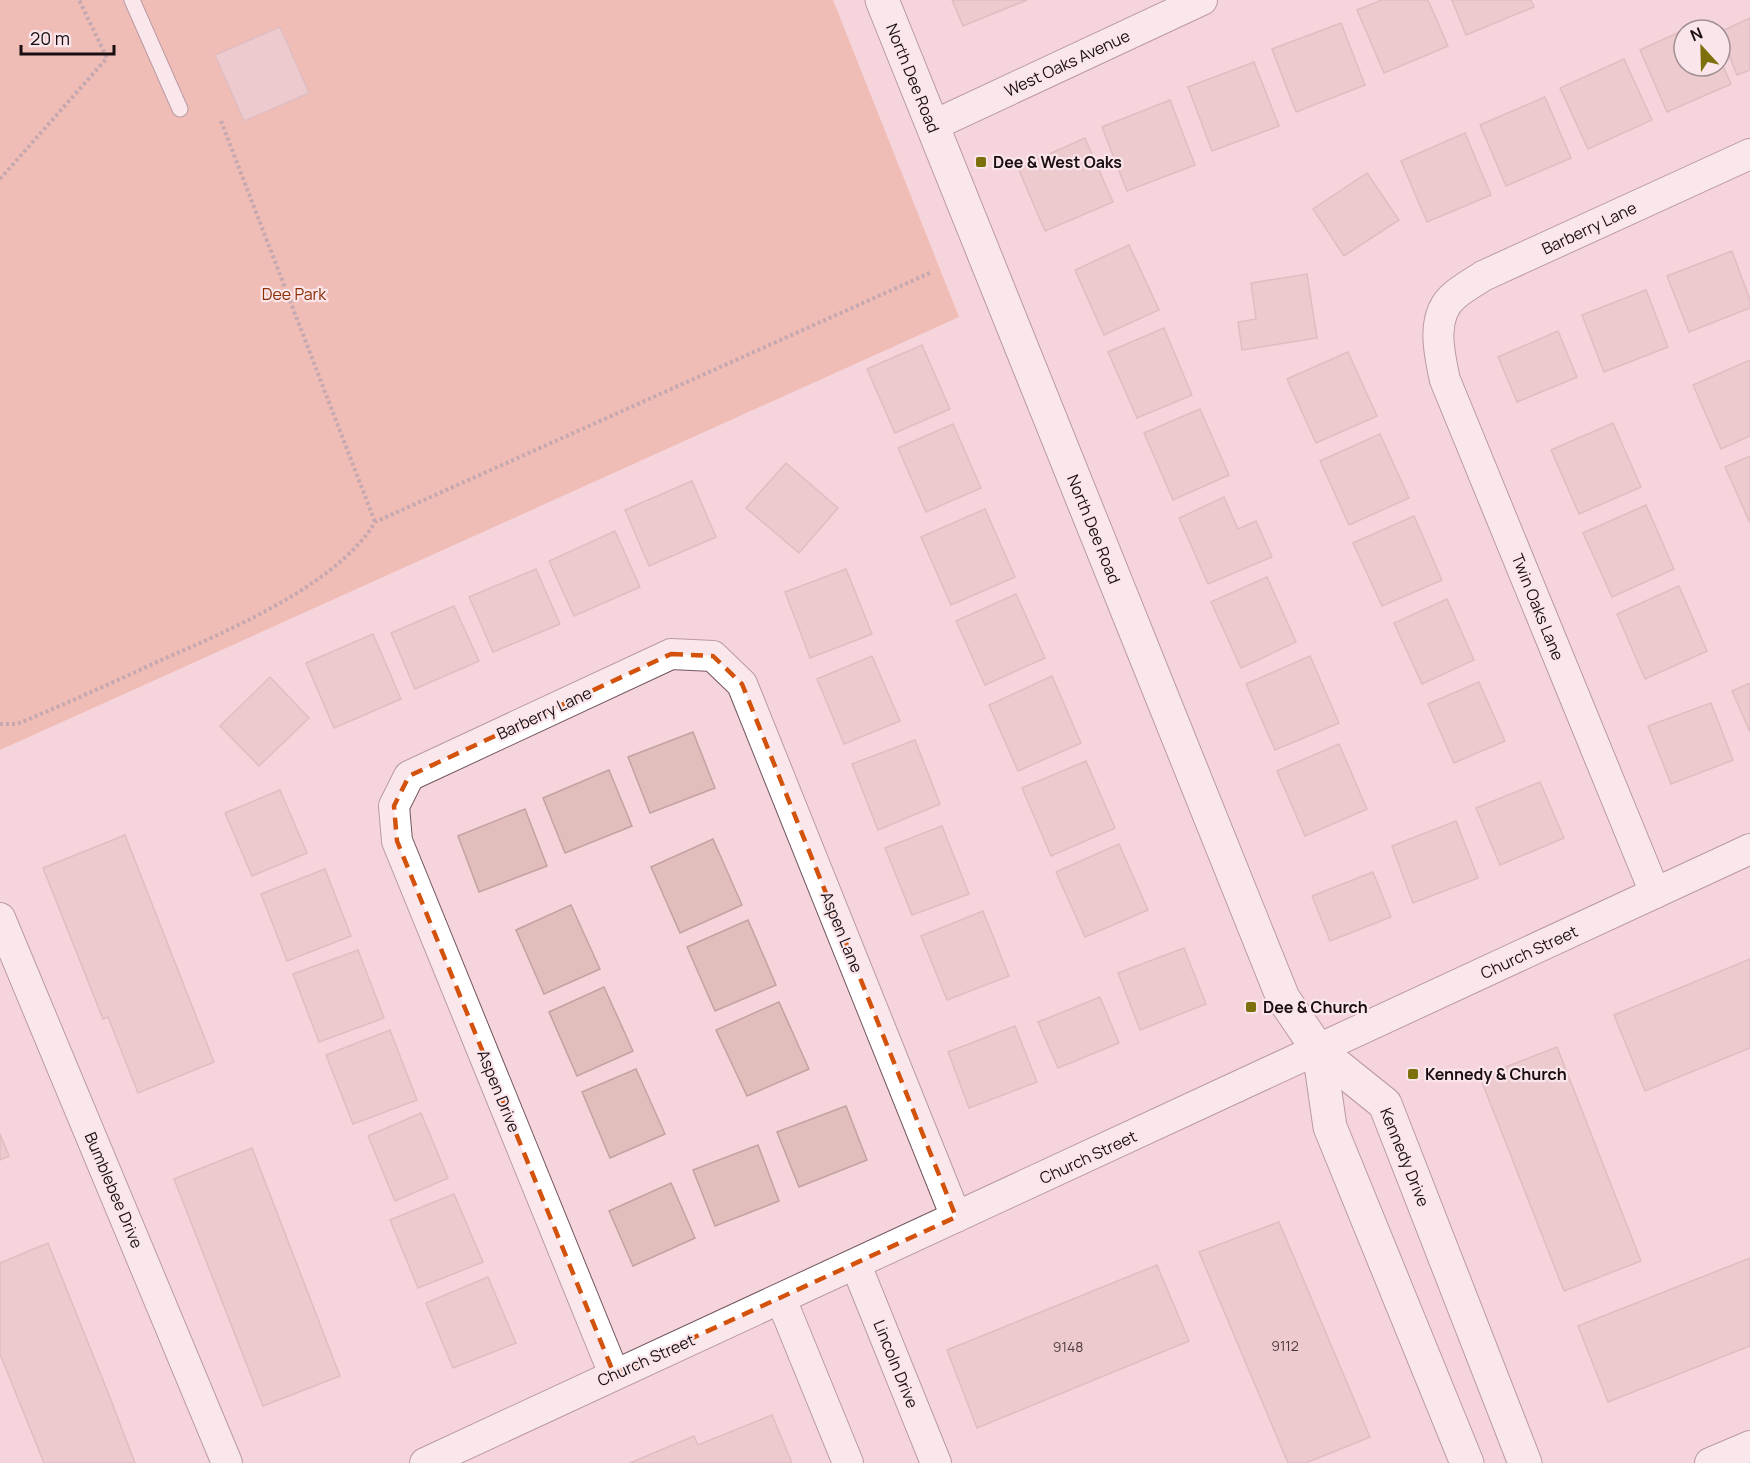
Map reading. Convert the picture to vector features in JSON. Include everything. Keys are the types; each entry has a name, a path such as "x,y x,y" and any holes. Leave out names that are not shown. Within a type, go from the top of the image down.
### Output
{"street":[{"name":"North Dee Road","path":"882,0 1283,998 1318,1051"},
{"name":"West Oaks Avenue","path":"932,126 1203,0"},
{"name":"Barberry Lane","path":"1441,318 1453,296 1483,276 1750,154"},
{"name":"Twin Oaks Lane","path":"1441,318 1437,347 1446,380 1655,893"},
{"name":"Barberry Lane","path":"394,806 409,776 671,654 713,656"},
{"name":"Aspen Lane","path":"713,656 742,684 956,1217"},
{"name":"Aspen Drive","path":"394,806 397,841 614,1374"},
{"name":"Church Street","path":"425,1463 472,1453 614,1374 856,1265 1750,849"},
{"name":"Bumblebee Drive","path":"0,918 227,1463"},
{"path":"1318,1051 1330,1127 1467,1463"},
{"name":"Kennedy Drive","path":"1318,1051 1385,1104 1525,1463"},
{"name":"Lincoln Drive","path":"856,1265 936,1463"},
{"path":"781,1299 848,1463"},
{"path":"1710,1463 1750,1446"}],"lane":[{"path":"132,0 180,109"}],"path":[{"path":"0,179 107,57 80,0"},
{"path":"221,122 375,522"},
{"path":"0,724 17,724 251,620 323,575 367,535 375,522 932,272"}],"highlighted area":[{"path":"671,654 713,656 742,684 956,1217 614,1374 397,841 394,806 409,776"}],"green space":[{"name":"Dee Park","path":"0,0 833,0 959,317 0,750"}],"building":[{"path":"952,0 1027,0 963,26"},
{"path":"1382,0 1428,0 1448,46 1384,73 1357,10"},
{"path":"1452,0 1531,0 1534,7 1466,35"},
{"path":"1750,18 1750,70 1737,75 1732,62 1732,26"},
{"path":"1341,23 1365,85 1296,112 1272,49"},
{"path":"280,27 309,93 244,121 215,55"},
{"path":"1672,35 1672,78 1728,78 1731,84 1667,112 1640,50"},
{"path":"1624,59 1652,120 1588,149 1560,88"},
{"path":"1254,62 1279,126 1212,151 1188,87"},
{"path":"1545,97 1571,158 1506,186 1480,125"},
{"path":"1170,100 1195,165 1127,191 1102,127"},
{"path":"1465,133 1491,195 1427,222 1401,161"},
{"path":"1085,138 1113,202 1045,231 1018,168"},
{"path":"1367,173 1399,220 1344,256 1313,209"},
{"path":"1129,245 1159,310 1104,335 1075,270"},
{"path":"1732,251 1750,300 1750,308 1689,332 1667,276"},
{"path":"1307,274 1317,338 1242,350 1238,322 1256,319 1251,283"},
{"path":"1646,290 1668,347 1604,372 1582,315"},
{"path":"1164,328 1192,395 1137,418 1108,352"},
{"path":"1558,331 1577,377 1517,402 1498,357"},
{"path":"922,345 950,409 895,433 867,369"},
{"path":"1348,352 1377,416 1316,443 1287,379"},
{"path":"1750,360 1750,436 1721,449 1693,385"},
{"path":"1200,409 1229,475 1173,500 1144,433"},
{"path":"1613,423 1641,487 1579,514 1551,450"},
{"path":"953,424 981,488 926,512 898,448"},
{"path":"1380,434 1409,498 1349,525 1320,461"},
{"path":"1750,456 1750,523 1725,467"},
{"path":"786,463 838,508 799,553 746,508"},
{"path":"692,481 716,537 649,566 625,510"},
{"path":"1224,497 1238,529 1256,521 1272,557 1208,584 1179,518"},
{"path":"1646,505 1674,569 1612,597 1583,533"},
{"path":"985,509 1015,577 951,605 921,537"},
{"path":"1414,516 1442,580 1382,606 1353,543"},
{"path":"615,531 640,587 574,616 549,561"},
{"path":"536,569 560,624 493,652 469,597"},
{"path":"846,569 872,634 810,658 785,592"},
{"path":"1267,577 1296,642 1241,668 1211,602"},
{"path":"1679,586 1707,651 1645,679 1617,614"},
{"path":"1016,594 1045,658 985,685 956,621"},
{"path":"1447,599 1474,660 1422,684 1394,623"},
{"path":"454,606 479,661 415,689 391,633"},
{"path":"373,634 401,699 334,728 306,663"},
{"path":"872,656 900,721 844,744 817,679"},
{"path":"1310,656 1339,723 1275,750 1246,684"},
{"path":"1052,676 1081,743 1018,771 989,705"},
{"path":"270,677 309,718 259,766 220,726"},
{"path":"1479,682 1505,741 1454,763 1428,704"},
{"path":"1750,683 1750,732 1732,691"},
{"path":"1711,703 1733,760 1671,784 1648,726"},
{"path":"693,732 715,788 650,813 628,757"},
{"path":"915,740 940,804 878,830 852,764"},
{"path":"1339,744 1367,809 1305,836 1277,771"},
{"path":"1086,761 1115,828 1051,856 1022,788"},
{"path":"609,770 632,826 565,853 543,798"},
{"path":"1540,782 1564,838 1500,865 1476,808"},
{"path":"280,790 307,853 252,876 225,813"},
{"path":"525,809 547,866 479,892 458,836"},
{"path":"1456,821 1478,878 1413,903 1392,846"},
{"path":"942,826 969,894 912,915 885,848"},
{"path":"125,835 214,1062 138,1093 108,1017 103,1019 43,868"},
{"path":"713,839 742,905 680,933 651,867"},
{"path":"1119,844 1148,910 1085,937 1056,872"},
{"path":"325,869 351,936 287,961 261,894"},
{"path":"1373,872 1391,917 1330,941 1312,896"},
{"path":"571,905 600,969 544,994 516,930"},
{"path":"983,911 1009,976 947,1000 921,936"},
{"path":"748,920 776,985 715,1011 687,947"},
{"path":"1184,948 1206,1004 1140,1030 1118,973"},
{"path":"358,950 384,1018 319,1042 293,974"},
{"path":"1750,959 1750,1048 1645,1091 1614,1015"},
{"path":"604,987 633,1051 577,1076 549,1012"},
{"path":"1100,997 1119,1043 1058,1068 1038,1022"},
{"path":"779,1002 809,1069 747,1096 716,1030"},
{"path":"1015,1026 1037,1082 969,1108 948,1052"},
{"path":"390,1030 417,1100 353,1124 326,1055"},
{"path":"1557,1047 1641,1261 1564,1291 1480,1077"},
{"path":"636,1069 665,1134 610,1158 582,1092"},
{"path":"846,1106 867,1160 799,1187 777,1132"},
{"path":"421,1113 448,1178 395,1201 368,1136"},
{"path":"0,1134 9,1156 0,1160"},
{"path":"758,1145 779,1201 715,1226 693,1170"},
{"path":"252,1148 340,1376 263,1406 174,1179"},
{"path":"671,1183 695,1238 633,1266 609,1211"},
{"path":"454,1194 483,1262 418,1288 390,1220"},
{"path":"1279,1222 1370,1437 1306,1463 1288,1463 1199,1252"},
{"path":"48,1243 135,1463 44,1463 0,1354 0,1263"},
{"path":"1750,1258 1750,1346 1608,1402 1578,1326"},
{"path":"1157,1265 1189,1341 977,1428 947,1350"},
{"path":"488,1277 516,1343 453,1368 426,1303"},
{"path":"772,1415 792,1463 630,1463 694,1436 698,1445"}],"place":[{"name":"Dee & West Oaks","path":"981,162"},
{"name":"Dee & Church","path":"1251,1007"},
{"name":"Kennedy & Church","path":"1413,1074"}]}
